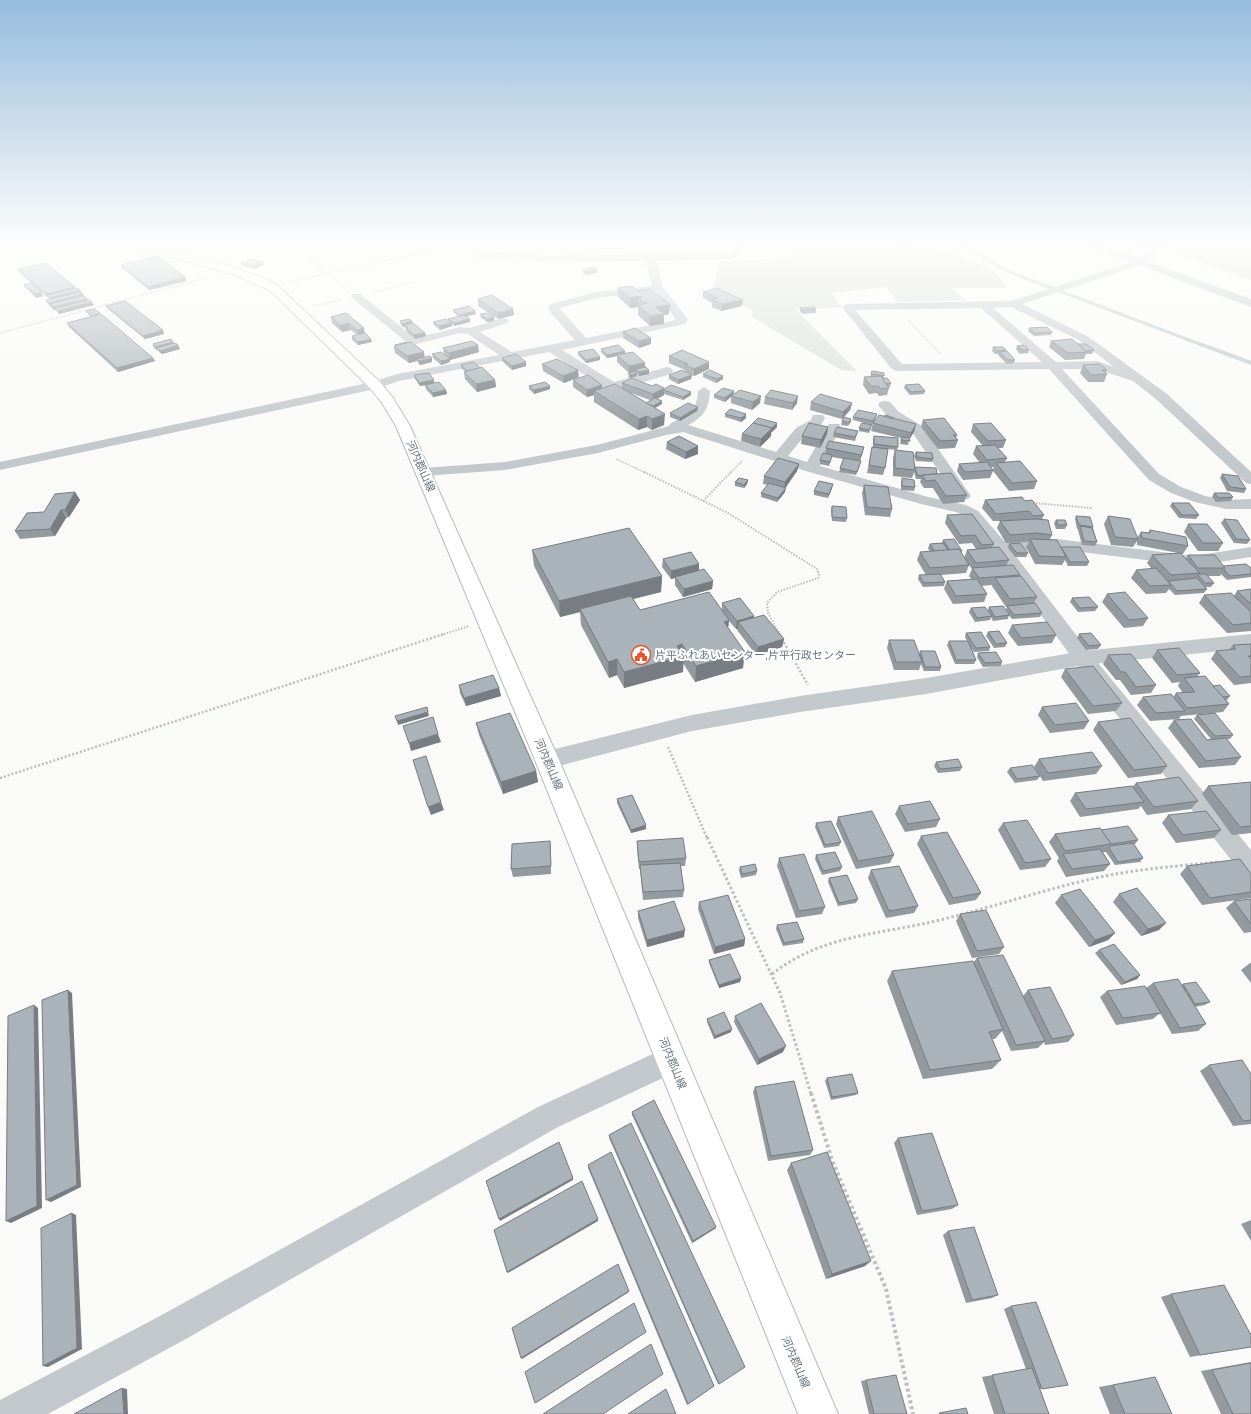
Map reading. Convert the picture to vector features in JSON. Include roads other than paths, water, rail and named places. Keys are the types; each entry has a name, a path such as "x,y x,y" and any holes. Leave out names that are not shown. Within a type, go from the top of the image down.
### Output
{"main road":[{"name":"河内郡山線","path":"297,308 375,385 388,401 403,426 547,760 818,1414"}],"street":[{"path":"371,308 413,342 460,330 471,331 503,321"},
{"path":"553,308 583,342"},
{"path":"0,466 375,385 397,378 681,322 682,319 673,308"},
{"path":"848,308 897,367 1051,364 1103,365 1137,378"},
{"path":"987,308 1051,364 1154,477 1163,483 1187,494 1217,504 1251,504"},
{"path":"1021,308 1083,338 1137,378 1230,458 1251,480"},
{"path":"471,331 508,355"},
{"path":"551,348 611,387 642,405"},
{"path":"611,387 667,371"},
{"path":"424,472 505,466 598,449 674,425 700,412 704,404 704,391"},
{"path":"885,405 894,414 917,430 968,503 972,511 970,513"},
{"path":"779,458 801,431 816,422 818,418"},
{"path":"674,425 811,468 926,501 961,508 970,513 981,522 1083,658 1248,863"},
{"path":"811,468 834,427"},
{"path":"999,546 1057,544 1194,561 1251,552"},
{"path":"547,760 692,723 817,701 926,686 1083,658 1251,641"},
{"path":"11,1414 172,1328 548,1117 672,1059"}],"waterway":[{"path":"1104,308 1202,345"},
{"path":"1200,344 1251,363"}],"place":[{"name":"片平ふれあいセンター,片平行政センター","path":"641,655"}]}
